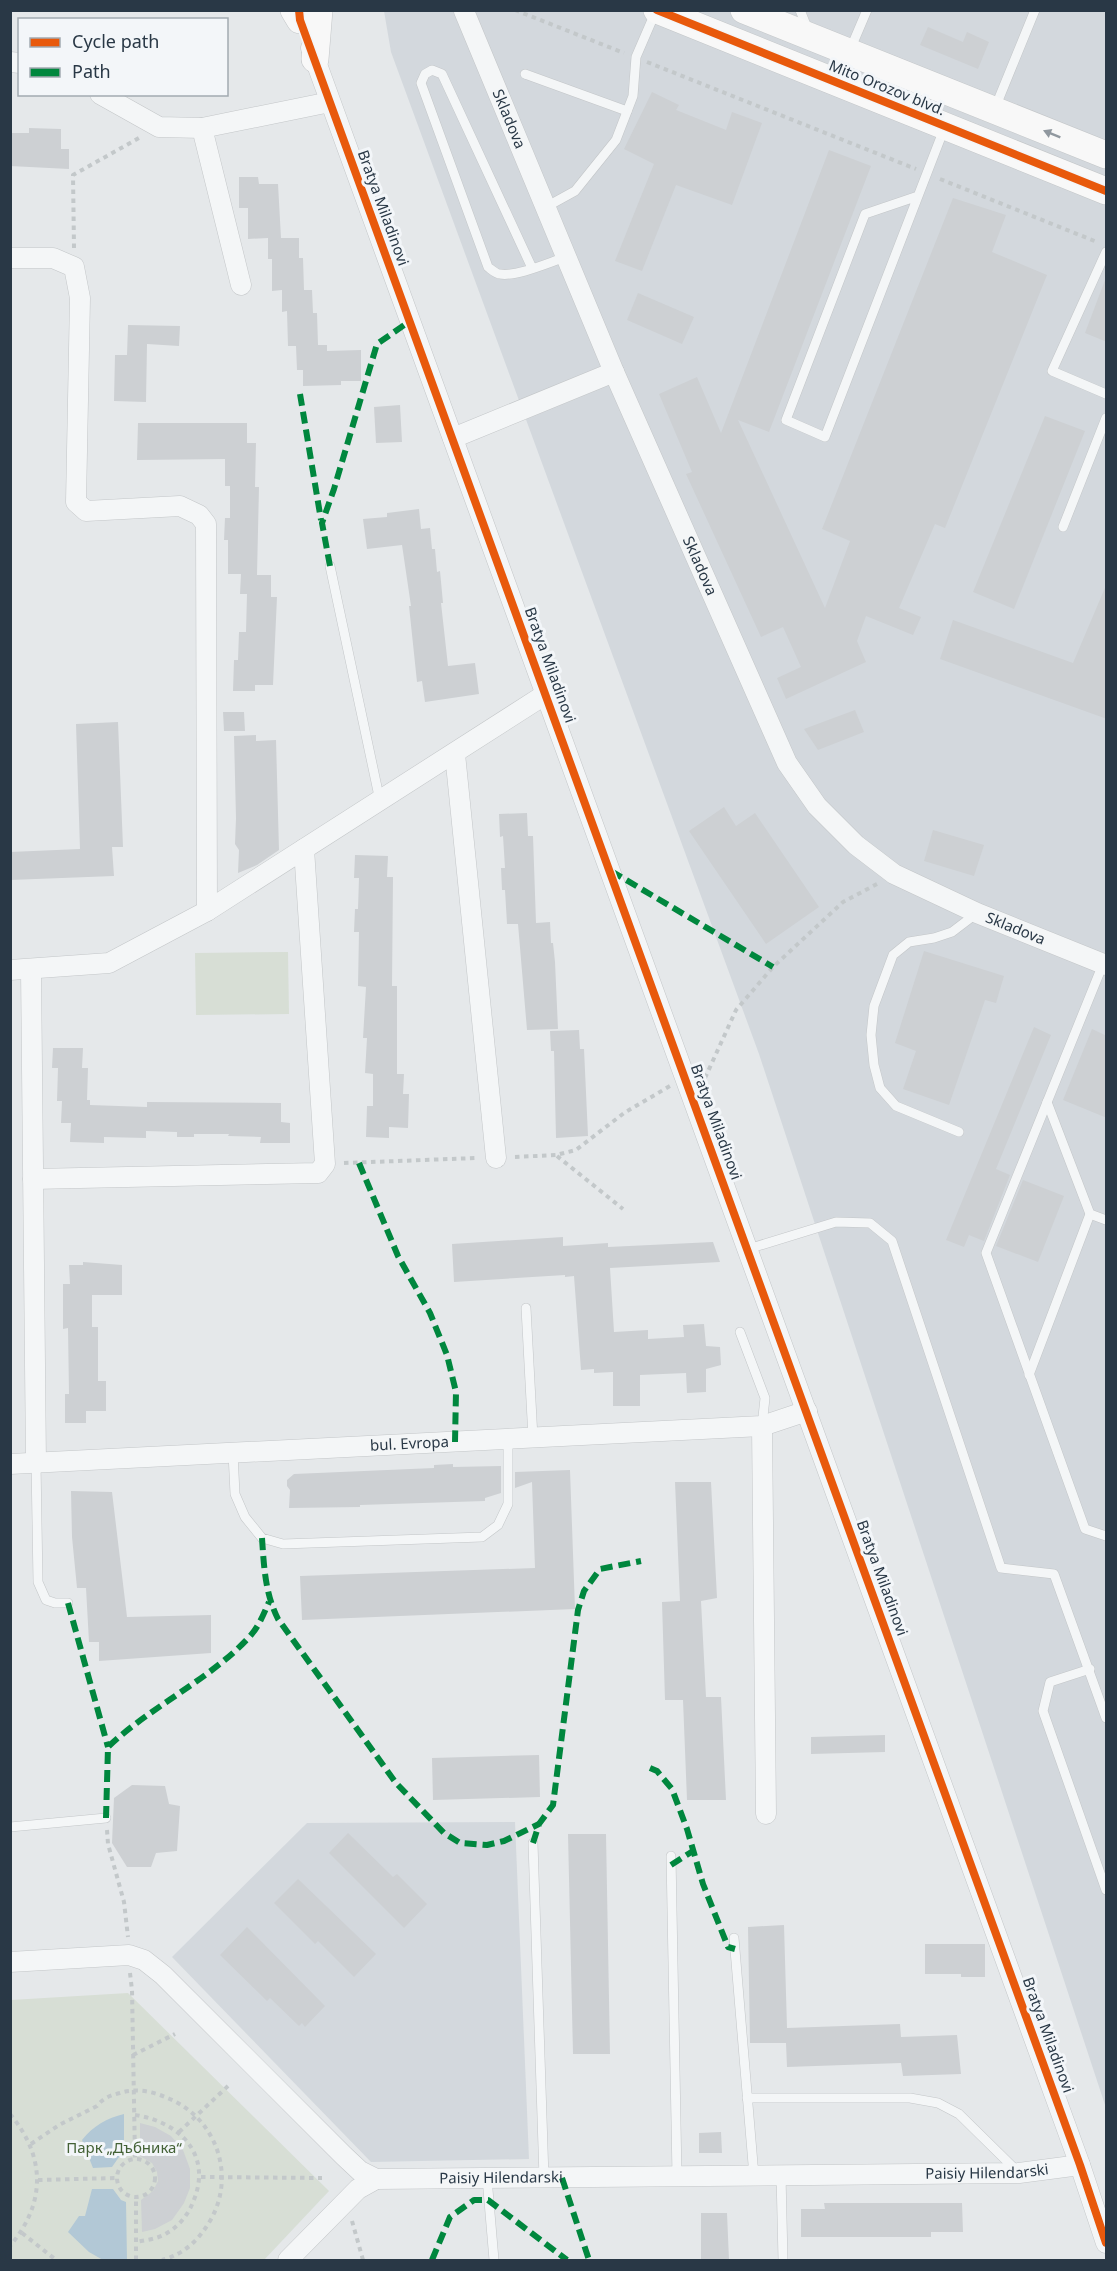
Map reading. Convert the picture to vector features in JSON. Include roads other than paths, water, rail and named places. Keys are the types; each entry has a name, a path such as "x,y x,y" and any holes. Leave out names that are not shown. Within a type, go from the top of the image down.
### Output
{"main road":[{"name":"Mito Orozov blvd.","path":"656,10 1107,191"},
{"name":"Mito Orozov blvd.","path":"744,10 1107,155"},
{"path":"303,13 315,59"}],"street":[{"name":"Skladova","path":"464,11 614,372 787,763 817,806 856,845 894,874 976,914 1105,965"},
{"name":"Bratya Miladinovi","path":"315,59 1107,2243"},
{"path":"104,96 159,127 202,128 330,102"},
{"path":"202,128 241,285"},
{"path":"10,258 53,258 74,267 80,298 76,502 86,511 180,506 199,515 206,524 207,911"},
{"path":"453,438 614,372"},
{"path":"10,970 109,963 207,911 546,694"},
{"path":"455,754 496,1158"},
{"path":"33,1179 318,1173 325,1164 304,849"},
{"path":"31,969 36,1462"},
{"name":"bul. Evropa","path":"10,1464 762,1426 807,1411"},
{"path":"762,1426 766,1814"},
{"path":"10,1962 129,1955 144,1960 164,1975 344,2156 360,2171 376,2179"},
{"name":"Paisiy Hilendarski","path":"376,2179 1019,2173 1080,2165"},
{"path":"288,2260 358,2188 376,2179"}],"lane":[{"path":"546,207 575,191 616,140 633,96 636,57 656,10"},
{"path":"800,10 811,37"},
{"path":"849,52 867,10"},
{"path":"994,110 1035,10"},
{"path":"532,268 442,74 432,70 425,74 422,83 488,267 498,274 510,274 532,268 566,257"},
{"path":"525,74 627,111"},
{"path":"918,196 865,214 786,420 825,437 927,174 945,126"},
{"path":"1104,248 1052,371 1107,394"},
{"path":"1063,527 1107,418"},
{"path":"330,566 380,801"},
{"path":"959,1132 896,1106 885,1094 880,1088 874,1065 871,1035 874,1006 893,955 909,942 952,932 976,914"},
{"path":"1105,965 986,1253 1085,1529 1107,1536"},
{"path":"1029,1375 1090,1214 1047,1101"},
{"path":"1090,1214 1107,1220"},
{"path":"748,1249 836,1222 870,1223 892,1241 1001,1568 1054,1574 1107,1718"},
{"path":"526,1308 533,1438"},
{"path":"740,1332 765,1398 762,1426"},
{"path":"233,1453 235,1494 244,1517 262,1538 283,1544 482,1537 498,1525 508,1503 508,1439"},
{"path":"36,1462 38,1582 46,1600 68,1603"},
{"path":"1090,1669 1050,1682 1043,1711 1107,1890"},
{"path":"10,1827 106,1818"},
{"path":"533,1843 544,2178"},
{"path":"671,1856 677,2176"},
{"path":"734,1938 754,2176"},
{"path":"747,2098 910,2098 938,2103 959,2114 1019,2173"},
{"path":"781,2175 783,2260"},
{"path":"486,2178 494,2260"}],"water":[{"path":"124,2114 124,2154 112,2167 93,2168 82,2140 101,2123"},
{"path":"92,2189 113,2189 121,2200 126,2202 127,2260 103,2260 89,2252 68,2232 79,2216 85,2216"}],"park label":[{"name":"Парк „Дъбника“","path":"124,2148"}]}
